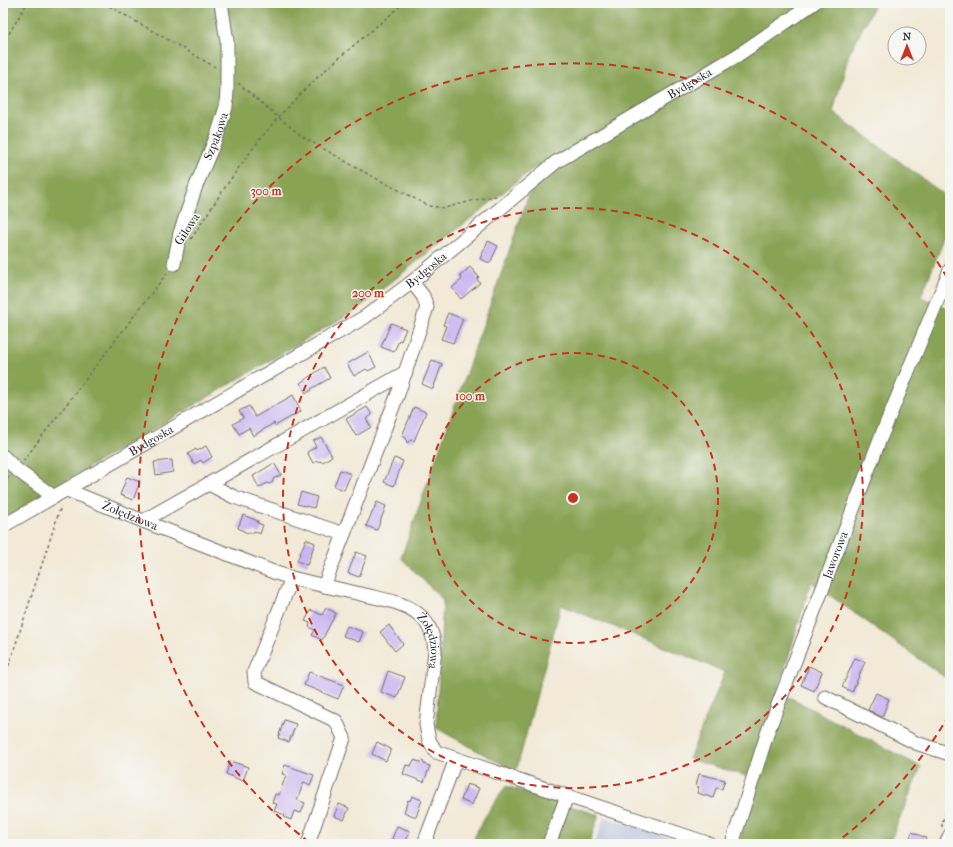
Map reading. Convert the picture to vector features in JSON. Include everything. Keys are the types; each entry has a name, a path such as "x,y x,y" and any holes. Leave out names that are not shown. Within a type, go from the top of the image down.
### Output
{"street":[{"name":"Szpakowa","path":"174,264 180,233 196,186 223,118 227,98 227,42 221,3"},
{"name":"Bydgoska","path":"3,526 365,317 412,282 556,162 738,55 814,3"},
{"name":"Jaworowa","path":"732,844 768,731 880,440 950,270"},
{"path":"324,586 400,391 427,307 423,296 412,282"},
{"path":"142,521 406,372"},
{"path":"3,456 17,470 54,497"},
{"path":"209,484 234,497 344,534"},
{"name":"Żołędziowa","path":"67,490 142,521 292,578 402,605 418,614 429,627 432,635 434,651 426,724 429,740 436,752 710,844"},
{"path":"292,578 254,672 255,682 336,721 344,738 308,844"},
{"path":"825,697 916,743 950,754"},
{"path":"424,844 456,758"},
{"path":"549,844 567,796"},
{"path":"946,831 946,844"}],"path":[{"path":"3,44 27,3"},
{"path":"104,3 227,74 304,137 366,173 429,206 445,208 494,196 504,196 511,199"},
{"name":"Gilowa","path":"190,239 245,158 278,117 308,85 404,3"},
{"path":"3,483 17,470 174,264"},
{"path":"3,683 48,542 67,490"},
{"path":"946,831 942,822 950,804"}],"shaded area":[{"path":"604,817 691,844 595,844"}],"green space":[{"path":"3,3 876,3 849,54 833,112 950,199 950,224 921,297 950,310 950,681 811,582 777,694 791,698 921,767 889,844 738,844 757,779 689,759 725,672 561,605 516,772 436,728 443,600 401,558 540,163 359,308 59,485 3,523"},
{"path":"506,786 599,815 589,844 472,844 482,821"}],"building":[{"path":"488,241 498,246 490,263 480,259"},
{"path":"470,267 479,277 477,279 480,283 461,299 452,288 462,279 460,276"},
{"path":"448,313 463,319 453,343 441,339 446,326 443,325"},
{"path":"391,323 406,329 394,352 381,347"},
{"path":"368,352 376,367 368,371 366,369 354,376 347,364"},
{"path":"432,360 442,364 433,389 422,384"},
{"path":"324,367 330,378 306,393 300,383"},
{"path":"293,395 301,411 275,426 274,423 253,436 249,428 239,434 233,424 243,418 239,411 249,406 255,417"},
{"path":"367,407 372,415 366,419 371,427 356,436 346,419"},
{"path":"414,407 426,412 414,441 411,440 407,443 406,438 402,436"},
{"path":"321,437 332,456 323,462 318,461 313,463 307,452 316,447 313,441"},
{"path":"206,446 212,457 203,463 201,460 194,464 188,454 196,449 197,451"},
{"path":"394,458 403,461 394,486 384,482"},
{"path":"172,460 173,472 156,475 154,462"},
{"path":"274,463 281,475 273,479 273,482 269,484 267,483 259,488 253,476"},
{"path":"340,470 351,474 344,490 334,486"},
{"path":"127,477 140,482 133,500 120,495"},
{"path":"301,492 317,497 314,508 297,504"},
{"path":"377,502 386,506 377,530 366,526"},
{"path":"243,515 258,521 257,523 263,525 260,534 254,531 253,533 247,533 238,528"},
{"path":"306,539 315,543 307,565 297,561"},
{"path":"356,552 367,556 359,577 348,573"},
{"path":"326,608 336,613 322,640 312,635 315,630 309,627 310,623 305,621 311,610 322,615"},
{"path":"389,625 403,644 395,651 380,632"},
{"path":"347,626 363,632 359,642 343,636"},
{"path":"855,658 865,662 852,692 842,687"},
{"path":"809,666 822,672 814,691 801,685"},
{"path":"388,671 405,677 397,698 381,692"},
{"path":"309,672 344,685 338,699 304,685"},
{"path":"876,693 889,699 882,717 868,710"},
{"path":"284,720 296,724 289,742 278,738"},
{"path":"377,742 391,749 386,761 372,754"},
{"path":"414,760 420,762 423,761 424,764 430,766 424,782 403,774 406,765 411,766"},
{"path":"230,761 248,767 243,781 226,774"},
{"path":"285,765 314,775 310,785 304,782 297,800 305,803 301,813 294,811 291,820 284,817 285,815 274,811 277,804 272,803 275,794 279,795 286,775 282,774"},
{"path":"699,774 725,780 722,789 716,788 713,798 697,793 699,787 696,786"},
{"path":"467,784 479,788 472,805 461,800"},
{"path":"412,796 422,800 416,817 404,812 408,800 410,801"},
{"path":"339,804 349,808 344,820 334,816"},
{"path":"397,826 410,831 405,844 390,844"},
{"path":"912,832 926,838 923,844 908,844"}]}
